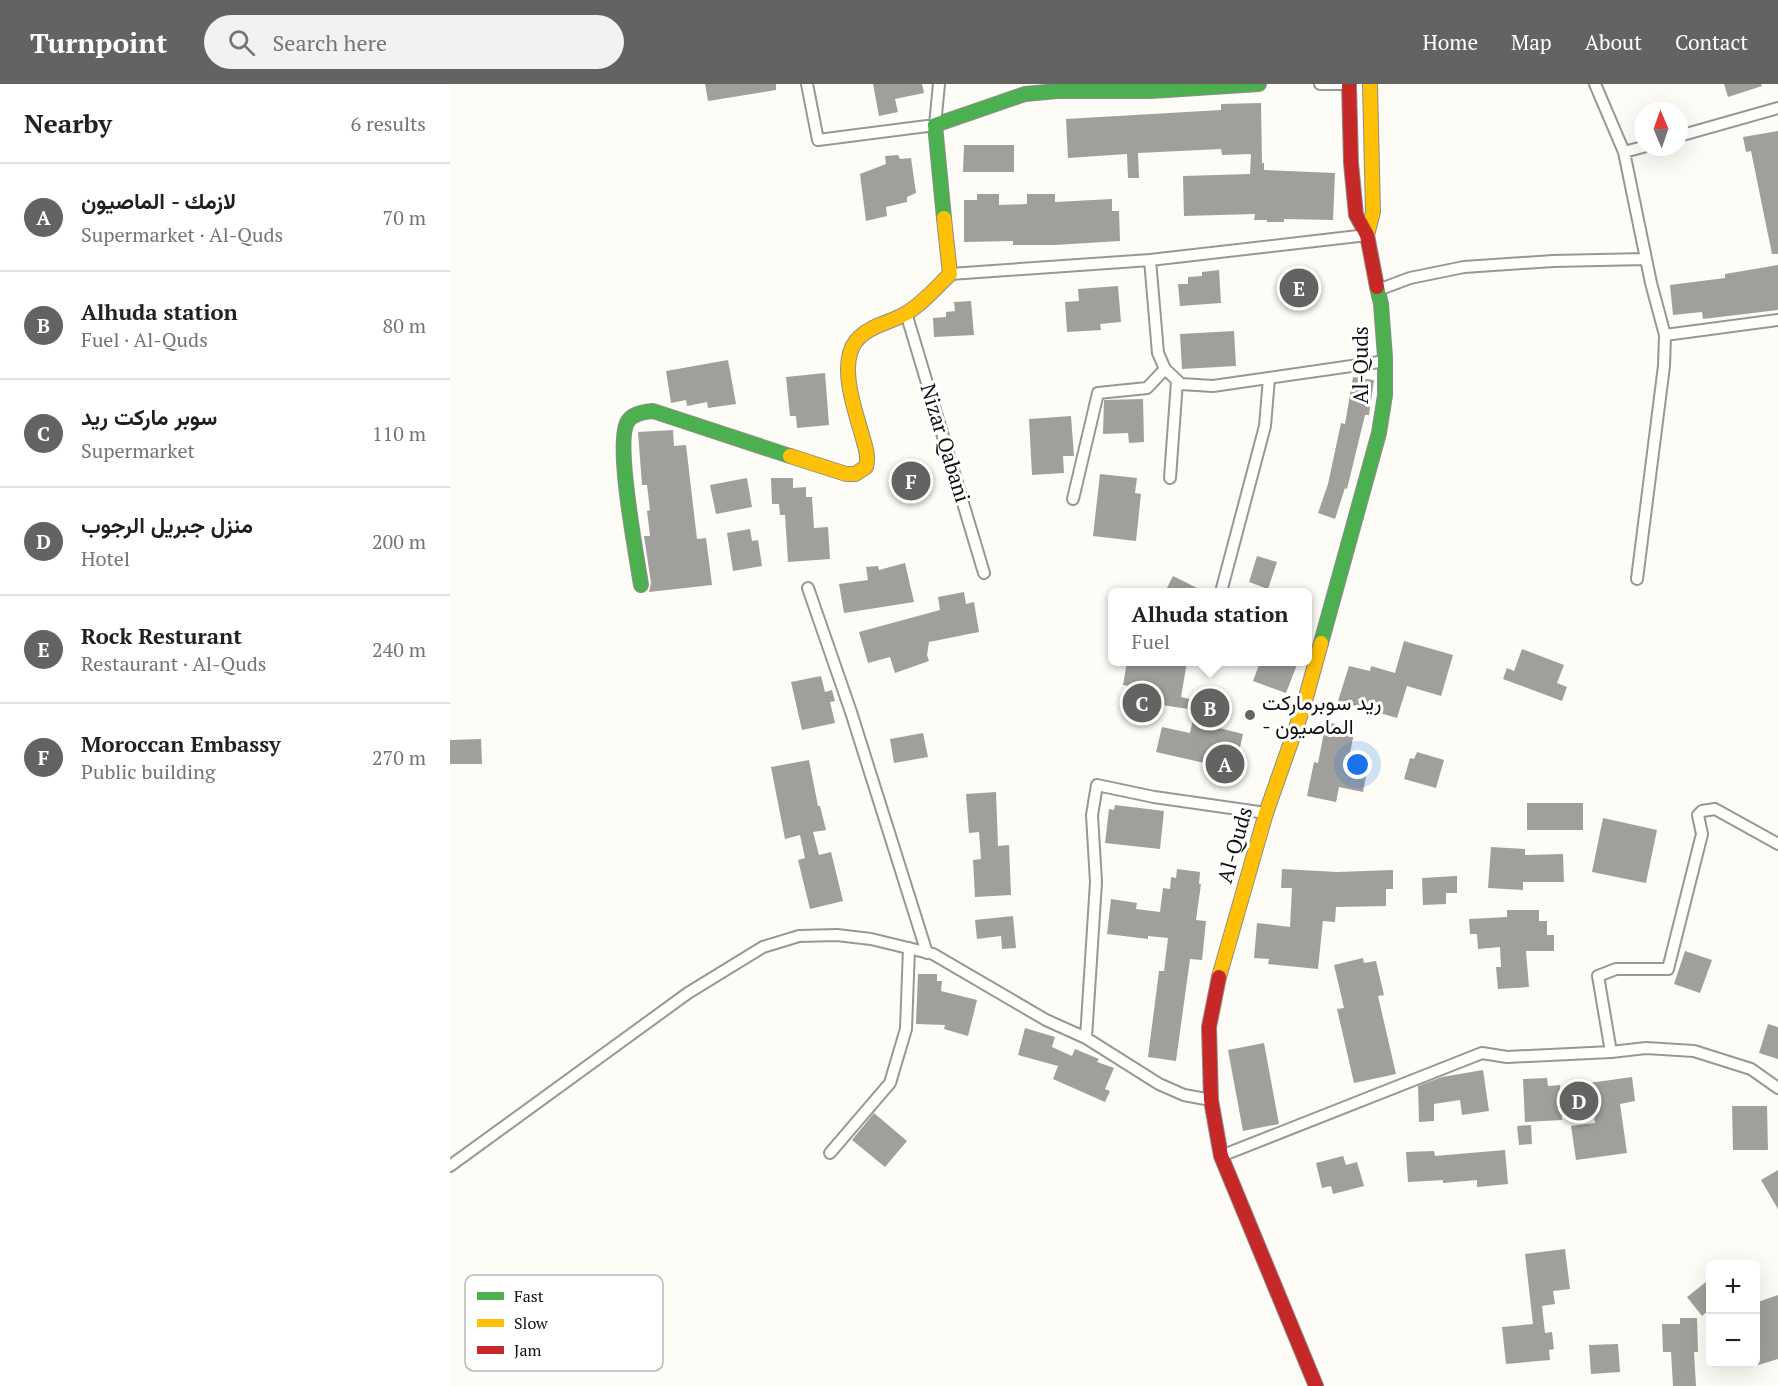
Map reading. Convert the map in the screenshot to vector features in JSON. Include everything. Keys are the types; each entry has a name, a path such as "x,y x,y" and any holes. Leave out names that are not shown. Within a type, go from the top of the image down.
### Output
{"street":[{"path":"807,84 818,140 935,125 1025,94 1057,91 1151,92 1259,84"},
{"path":"939,84 935,125 950,274"},
{"path":"1320,84 1349,84"},
{"name":"Al-Quds","path":"1316,1386 1221,1156 1211,1100 1209,1061 1212,1016 1220,972 1266,813 1303,708 1379,433 1385,395 1386,361 1378,290 1367,235 1356,215 1351,163 1349,84"},
{"name":"Al-Quds","path":"1367,235 1373,212 1370,84"},
{"path":"1595,84 1624,152 1646,259 1665,335 1664,366 1637,579"},
{"path":"1688,133 1778,108"},
{"path":"1624,152 1634,149"},
{"path":"641,585 627,486 623,436 627,423 634,417 653,411 818,465 855,474 866,467 868,455 852,396 849,372 850,354 854,342 865,333 906,313 950,274 1150,260 1367,235"},
{"path":"1378,290 1418,276 1464,267 1553,261 1646,259"},
{"path":"1150,260 1158,353 1165,369 1177,381 1191,386 1213,386 1386,361"},
{"name":"Nizar Qabani","path":"906,313 984,573"},
{"path":"1665,335 1778,321"},
{"path":"1073,499 1098,393 1147,388 1165,369"},
{"path":"1222,588 1265,426 1269,378"},
{"path":"1170,478 1177,381"},
{"path":"808,588 851,712 927,953"},
{"path":"1086,1038 1096,882 1092,815 1096,785 1154,797 1266,813"},
{"path":"1611,1052 1598,976 1616,969 1668,969 1702,834 1698,815 1702,811 1716,809 1778,844"},
{"path":"450,1166 688,993 764,947 799,936 837,935 871,939 933,954 1046,1020 1086,1038 1159,1084 1184,1095 1211,1100"},
{"path":"830,1153 890,1083 906,1029 909,948"},
{"path":"1221,1156 1482,1053 1507,1057 1646,1048 1694,1051 1750,1069 1778,1088"}],"building":[{"path":"705,84 776,84 776,90 708,101"},
{"path":"873,84 922,84 924,93 895,99 898,112 879,116"},
{"path":"1724,84 1761,84 1762,86 1728,97"},
{"path":"1261,103 1264,170 1335,173 1333,220 1284,219 1284,222 1267,222 1267,220 1254,220 1255,214 1184,216 1183,176 1250,174 1251,154 1222,155 1221,149 1138,153 1139,178 1128,178 1127,154 1068,158 1066,119 1221,110 1221,104"},
{"path":"1778,131 1778,254 1772,254 1751,151 1746,152 1743,137"},
{"path":"964,145 1014,145 1014,172 963,172"},
{"path":"898,155 900,159 911,158 916,193 907,197 907,202 886,207 887,216 866,221 860,174 886,164 885,156"},
{"path":"977,194 999,194 999,205 1027,204 1027,194 1055,194 1055,202 1112,199 1112,211 1119,211 1120,241 1055,245 1013,245 1013,241 964,242 964,200 977,200"},
{"path":"1778,265 1778,310 1703,319 1702,312 1673,315 1670,285 1725,278 1725,274"},
{"path":"1219,270 1221,303 1180,306 1178,284 1188,284 1188,277 1202,276 1202,272"},
{"path":"1118,286 1121,322 1100,324 1101,330 1067,332 1065,302 1079,301 1078,289"},
{"path":"971,301 974,335 934,337 933,318 946,317 946,312 955,311 954,302"},
{"path":"1234,331 1236,366 1182,369 1180,334"},
{"path":"728,360 736,404 708,408 707,402 687,406 686,400 671,403 666,371"},
{"path":"825,373 829,425 797,428 796,416 790,416 786,377"},
{"path":"1353,377 1374,380 1369,415 1365,415 1347,489 1345,488 1335,519 1318,513 1328,484 1341,423 1345,424"},
{"path":"1143,399 1144,442 1129,443 1128,433 1103,434 1104,400"},
{"path":"1071,416 1074,456 1063,456 1064,473 1032,475 1029,419"},
{"path":"673,430 674,446 686,445 697,539 706,538 712,585 649,592 651,583 644,536 650,536 647,511 650,510 647,485 642,485 638,432"},
{"path":"1100,474 1137,478 1135,493 1141,494 1136,541 1093,536"},
{"path":"747,478 752,507 716,514 710,485"},
{"path":"771,478 793,478 793,488 806,487 806,497 812,497 814,528 828,527 830,559 788,562 785,515 780,515 779,504 772,504"},
{"path":"750,529 752,541 758,540 762,566 733,571 727,533"},
{"path":"1257,556 1277,562 1268,588 1249,582"},
{"path":"905,563 914,602 844,613 839,584 868,580 866,567 878,566 879,570"},
{"path":"1173,576 1197,588 1167,588"},
{"path":"964,592 966,604 974,602 979,632 929,642 927,655 929,661 895,673 890,657 868,663 859,632 940,610 938,597"},
{"path":"1404,641 1453,655 1441,696 1407,686 1397,718 1338,701 1349,666 1370,671 1371,666 1395,673"},
{"path":"1522,649 1564,665 1557,683 1567,687 1562,701 1503,679 1507,668 1514,671"},
{"path":"1126,666 1186,666 1181,697 1221,706 1219,714 1214,714 1211,726 1243,734 1235,770 1156,752 1162,727 1190,733 1195,710 1149,703 1151,690 1123,685"},
{"path":"1259,666 1296,666 1286,693 1253,681"},
{"path":"821,676 825,692 832,690 835,701 830,702 835,723 802,730 791,682"},
{"path":"1326,722 1355,728 1349,758 1367,762 1363,792 1339,787 1336,802 1307,796 1314,762 1318,763"},
{"path":"923,733 928,757 894,763 890,739"},
{"path":"481,739 482,764 450,764 450,740"},
{"path":"1417,752 1444,760 1436,788 1404,779 1410,758 1414,759"},
{"path":"809,760 818,806 820,806 826,830 813,832 819,855 831,852 843,901 810,909 798,860 805,858 800,835 785,839 771,767"},
{"path":"996,792 998,846 1009,845 1011,895 975,897 973,860 981,859 979,832 969,833 966,794"},
{"path":"1527,803 1583,803 1583,830 1527,830"},
{"path":"1115,805 1164,811 1160,849 1105,843 1109,809 1114,810"},
{"path":"1603,818 1657,830 1646,883 1592,872"},
{"path":"1491,847 1525,849 1525,855 1563,854 1564,882 1523,882 1523,890 1488,888"},
{"path":"1177,869 1200,872 1199,884 1201,884 1196,920 1206,921 1202,960 1190,959 1176,1061 1148,1057 1159,971 1164,971 1168,938 1148,936 1148,939 1107,934 1111,899 1137,903 1136,909 1160,912 1163,888 1170,889 1171,877 1176,878"},
{"path":"1282,869 1337,872 1393,870 1393,889 1386,889 1386,906 1336,907 1335,922 1323,920 1318,969 1268,964 1269,959 1254,958 1257,923 1290,927 1292,888 1281,888"},
{"path":"1457,876 1457,893 1446,893 1446,904 1423,905 1422,878"},
{"path":"1507,910 1539,910 1539,921 1547,921 1547,935 1554,935 1554,951 1526,951 1529,987 1498,989 1496,967 1501,967 1500,947 1478,949 1477,934 1470,934 1469,919 1507,917"},
{"path":"1013,916 1016,948 1002,949 1001,936 977,939 975,920"},
{"path":"1685,951 1712,960 1700,993 1674,984"},
{"path":"1363,958 1364,963 1376,961 1384,995 1378,996 1396,1074 1354,1083 1337,1009 1344,1008 1334,965"},
{"path":"918,974 937,974 937,981 942,981 941,991 977,1000 968,1036 944,1029 945,1025 916,1024"},
{"path":"1768,1024 1778,1027 1778,1059 1759,1053"},
{"path":"1025,1028 1055,1037 1052,1047 1072,1056 1075,1049 1099,1059 1097,1062 1114,1068 1105,1089 1110,1091 1105,1102 1053,1079 1058,1066 1018,1055"},
{"path":"1264,1043 1279,1124 1243,1131 1228,1050"},
{"path":"1483,1070 1489,1111 1462,1115 1460,1100 1434,1104 1434,1121 1419,1122 1418,1086 1442,1077"},
{"path":"1632,1077 1635,1101 1620,1104 1627,1153 1576,1160 1571,1126 1595,1123 1589,1083"},
{"path":"1547,1078 1548,1086 1560,1085 1562,1120 1525,1122 1523,1079"},
{"path":"1732,1106 1767,1106 1768,1150 1733,1150"},
{"path":"874,1113 907,1141 885,1167 852,1140"},
{"path":"1531,1125 1532,1144 1519,1145 1517,1126"},
{"path":"1505,1150 1508,1184 1477,1187 1477,1180 1443,1183 1443,1180 1408,1182 1406,1152 1434,1151 1435,1156"},
{"path":"1343,1156 1346,1165 1357,1162 1364,1186 1333,1194 1331,1186 1322,1188 1316,1163"},
{"path":"1778,1170 1778,1209 1761,1180"},
{"path":"1565,1249 1570,1289 1553,1291 1555,1304 1542,1306 1545,1333 1552,1332 1554,1349 1549,1350 1550,1360 1506,1364 1502,1327 1533,1324 1525,1254"},
{"path":"1706,1282 1706,1312 1702,1316 1687,1297"},
{"path":"1778,1295 1778,1359 1760,1364 1760,1314 1760,1301"},
{"path":"1680,1318 1697,1318 1698,1352 1694,1352 1696,1386 1673,1386 1671,1352 1663,1352 1662,1324 1680,1324"},
{"path":"1618,1344 1620,1372 1591,1374 1589,1345"}],"traffic: fast":[{"path":"944,218 935,125 1025,94 1057,91 1151,91 1259,84"},
{"path":"1321,643 1379,433 1385,395 1385,357 1381,304 1377,287"},
{"path":"641,585 625,474 624,433 630,418 639,413 653,411 790,456"}],"traffic: slow":[{"path":"1367,235 1373,212 1370,84"},
{"path":"790,456 846,474 855,474 866,467 866,451 848,374 851,351 861,336 911,310 929,296 950,274 944,218"},
{"path":"1219,977 1266,813 1303,708 1321,643"}],"traffic: jam":[{"path":"1349,84 1351,163 1356,215 1367,235 1377,287"},
{"path":"1219,977 1209,1027 1211,1100 1221,1156 1316,1386"}],"place":[{"name":"Rock Resturant","path":"1299,288"},
{"name":"Moroccan Embassy","path":"911,481"},
{"name":"سوبر ماركت ريد","path":"1142,703"},
{"name":"Alhuda station","path":"1210,708"},
{"name":"ريد سوبرماركت - الماصيون","path":"1250,715"},
{"name":"لازمك - الماصيون","path":"1225,764"},
{"name":"منزل جبريل الرجوب","path":"1579,1101"}]}
